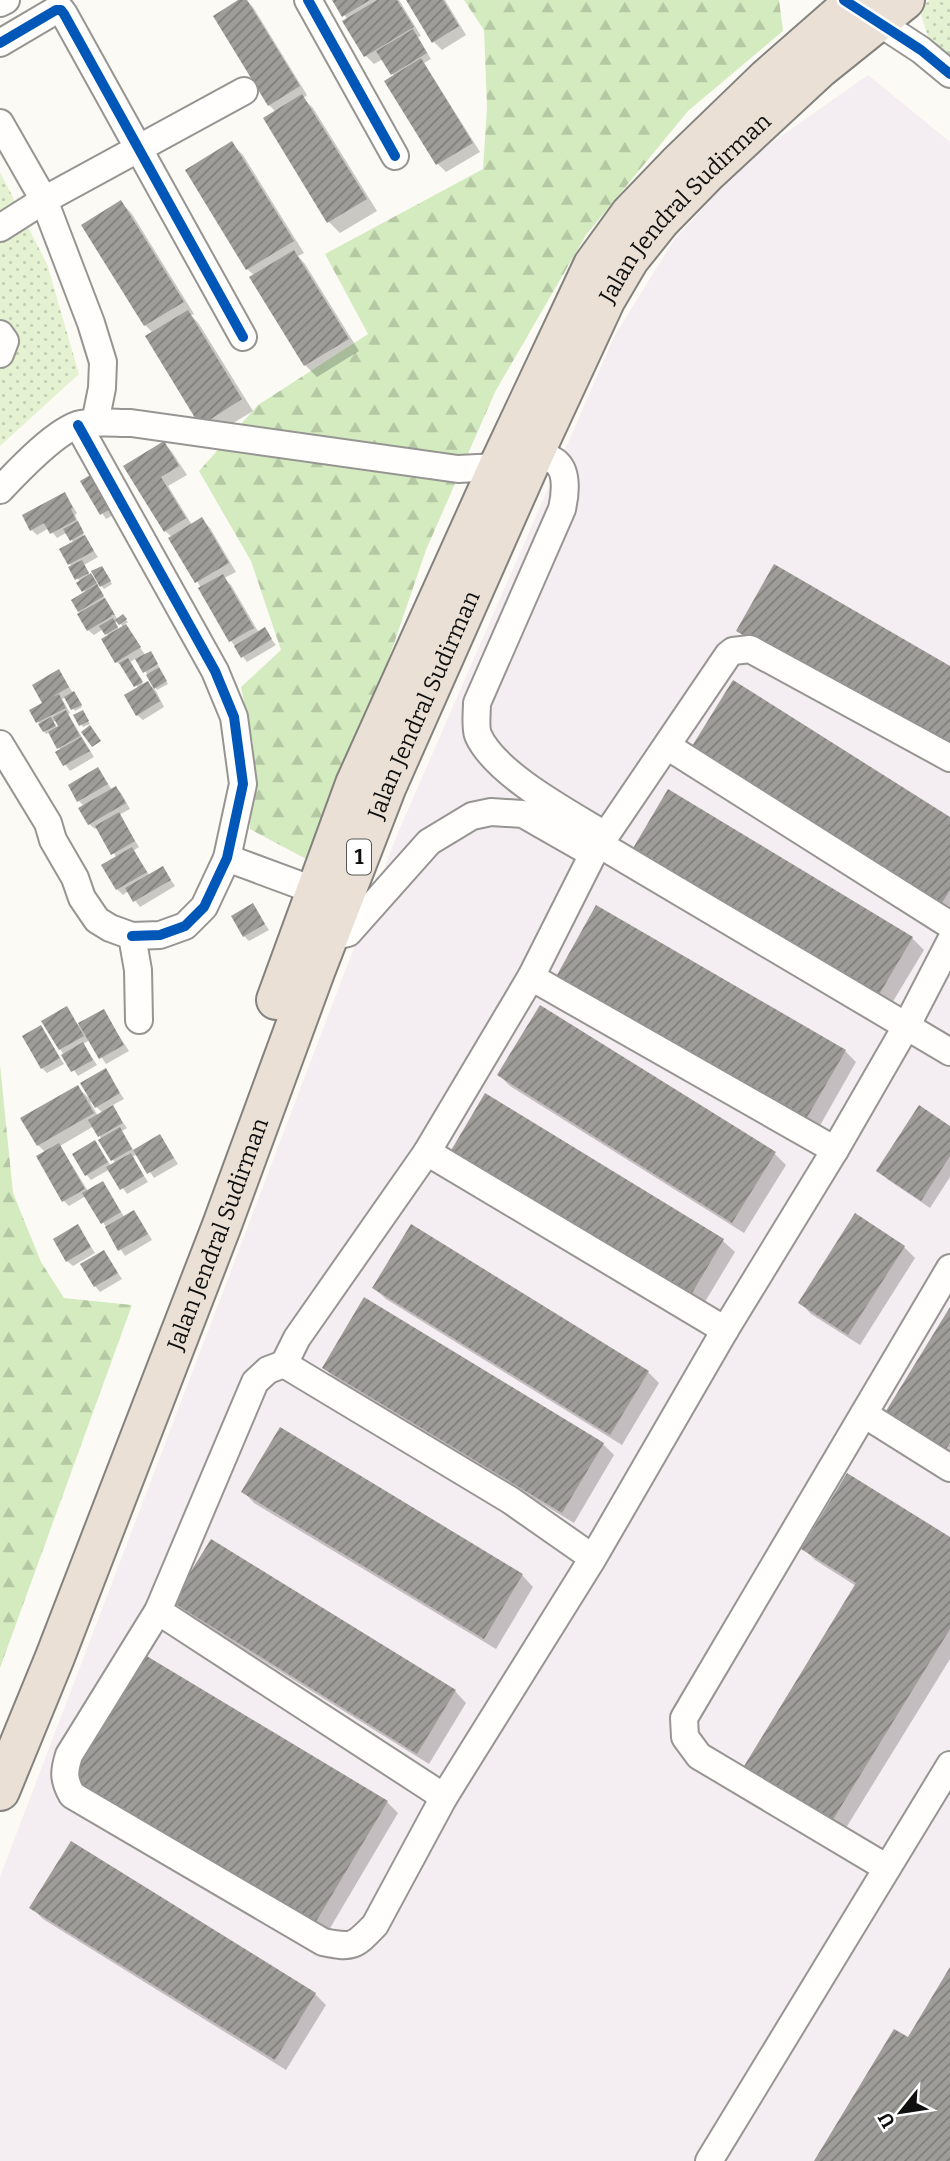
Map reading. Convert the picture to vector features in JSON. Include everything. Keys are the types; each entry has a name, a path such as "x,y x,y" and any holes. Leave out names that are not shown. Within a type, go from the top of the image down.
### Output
{"highway":[{"name":"Jalan Jendral Sudirman","path":"0,1791 55,1657 217,1238 387,786 606,299 629,260 661,220 818,69 867,5"},
{"name":"Jalan Jendral Sudirman","path":"0,1732 178,1268 355,784 498,467 593,265 630,215 766,78 867,5"}],"street":[{"path":"0,3 6,0"},
{"path":"308,0 395,156"},
{"path":"0,43 71,5 137,149 243,337"},
{"path":"867,5 950,74"},
{"path":"0,229 44,200 244,91"},
{"path":"0,123 44,200 103,362 102,388 86,424"},
{"path":"0,334 5,341 0,354"},
{"path":"0,490 24,464 47,445 86,424 131,423 458,469 498,467"},
{"path":"0,744 48,823 53,840 75,878 82,898 97,920 132,936 160,935 185,926 204,907 227,858 243,784 234,718 215,671 86,424"},
{"path":"535,452 557,463 563,476 565,497 477,703 478,734 496,761 599,844"},
{"path":"950,758 750,649 733,651 728,655 599,844 531,977 427,1152 298,1338 284,1364 268,1370 255,1382 158,1611 69,1755 63,1776 72,1795 323,1942 348,1947 359,1943 375,1925 444,1797 593,1558 725,1330 835,1150 950,942"},
{"path":"667,746 950,925"},
{"path":"328,938 348,933 429,842 472,816 491,812 523,814 599,844 950,1052"},
{"path":"227,858 316,891"},
{"path":"132,936 138,970 139,1020"},
{"path":"531,977 835,1150"},
{"path":"427,1152 725,1330"},
{"path":"887,1868 699,1756 685,1737 684,1718 950,1268"},
{"path":"284,1364 510,1500 593,1558"},
{"path":"864,1415 950,1468"},
{"path":"158,1611 444,1797"},
{"path":"709,2161 950,1765"}],"shaded area":[{"path":"868,75 950,142 950,2161 0,2161 0,1877 397,835 615,335 674,240 747,160"}],"green space":[{"path":"464,0 779,0 783,31 688,111 586,235 495,392 426,550 378,690 310,861 250,829 253,744 241,687 281,650 251,561 199,471 258,405 368,334 325,254 483,169 487,107 484,30"},
{"path":"930,0 950,0 950,55 928,37 919,8"},
{"path":"0,172 47,264 79,374 0,446"},
{"path":"0,1065 13,1193 41,1262 64,1298 132,1305 0,1668"}],"building":[{"path":"238,0 247,0 300,86 268,106 213,16"},
{"path":"332,0 370,0 342,17"},
{"path":"377,0 397,0 414,27 364,57 342,21"},
{"path":"406,0 443,0 459,26 432,43"},
{"path":"413,29 427,53 391,75 376,51"},
{"path":"421,58 473,143 436,165 384,81"},
{"path":"302,94 367,199 327,223 263,118"},
{"path":"232,141 294,241 246,270 185,170"},
{"path":"121,200 184,302 144,326 81,225"},
{"path":"294,250 349,339 304,366 249,277"},
{"path":"188,310 242,399 200,426 145,336"},
{"path":"164,441 179,466 161,477 186,518 164,532 123,466"},
{"path":"97,471 117,505 100,515 80,481"},
{"path":"65,492 76,520 50,534 44,523 30,531 22,515"},
{"path":"202,517 229,563 195,583 168,538"},
{"path":"78,521 84,533 70,541 63,529"},
{"path":"85,535 94,551 68,565 59,549"},
{"path":"82,560 89,573 75,580 68,567"},
{"path":"774,564 950,666 950,756 736,631"},
{"path":"102,566 111,581 100,587 91,571"},
{"path":"91,573 97,583 82,592 76,583"},
{"path":"223,574 254,628 229,642 198,588"},
{"path":"97,584 104,596 78,612 71,600"},
{"path":"105,598 115,615 87,631 77,614"},
{"path":"123,614 127,619 119,625 115,620"},
{"path":"113,618 118,627 105,635 99,626"},
{"path":"126,624 141,647 115,663 101,639"},
{"path":"265,627 272,639 241,658 234,646"},
{"path":"151,651 158,664 143,673 135,659"},
{"path":"128,658 143,682 134,687 119,663"},
{"path":"159,667 167,681 154,689 146,675"},
{"path":"59,669 69,687 52,697 59,694 66,708 36,723 29,710 42,703 32,685"},
{"path":"733,680 950,817 950,890 939,908 689,751"},
{"path":"148,681 160,701 136,716 124,695"},
{"path":"74,691 82,705 71,710 64,697"},
{"path":"66,710 80,736 57,749 48,732 58,726 53,717"},
{"path":"83,710 89,721 79,726 73,715"},
{"path":"51,717 56,726 43,732 38,724"},
{"path":"90,725 101,741 92,747 81,732"},
{"path":"81,737 90,751 63,766 55,752"},
{"path":"98,767 108,784 77,802 68,785"},
{"path":"116,786 126,803 88,825 78,808"},
{"path":"668,789 913,937 874,1003 629,855"},
{"path":"119,812 135,841 111,855 95,826"},
{"path":"132,847 147,872 116,890 101,865"},
{"path":"163,866 171,880 133,902 125,888"},
{"path":"253,903 265,924 243,937 231,916"},
{"path":"596,905 846,1050 806,1119 557,975"},
{"path":"540,1005 776,1152 732,1223 497,1075"},
{"path":"67,1006 84,1036 59,1050 41,1021"},
{"path":"104,1009 124,1045 99,1059 78,1023"},
{"path":"41,1025 60,1058 41,1069 22,1036"},
{"path":"83,1042 93,1060 71,1072 61,1055"},
{"path":"106,1068 120,1093 95,1108 80,1083"},
{"path":"78,1085 94,1113 37,1146 20,1118"},
{"path":"485,1093 724,1239 685,1305 446,1159"},
{"path":"113,1105 123,1123 98,1137 88,1120"},
{"path":"919,1105 950,1126 950,1156 921,1201 876,1171"},
{"path":"120,1127 132,1149 111,1161 98,1140"},
{"path":"160,1134 174,1158 147,1174 133,1150"},
{"path":"95,1140 108,1162 85,1176 72,1154"},
{"path":"59,1143 85,1189 62,1202 36,1156"},
{"path":"131,1153 144,1176 120,1190 106,1167"},
{"path":"103,1181 121,1212 101,1224 82,1193"},
{"path":"134,1210 148,1234 118,1251 105,1227"},
{"path":"855,1213 905,1246 848,1335 798,1303"},
{"path":"78,1224 91,1247 66,1262 53,1239"},
{"path":"411,1224 649,1371 610,1435 372,1288"},
{"path":"104,1250 118,1273 94,1287 80,1264"},
{"path":"364,1297 604,1443 562,1513 322,1368"},
{"path":"950,1307 950,1443 946,1449 886,1411"},
{"path":"280,1427 523,1574 484,1639 241,1492"},
{"path":"847,1473 950,1537 950,1629 829,1826 741,1771 856,1583 801,1549"},
{"path":"211,1539 456,1690 417,1754 172,1602"},
{"path":"140,1652 388,1801 314,1925 67,1776"},
{"path":"71,1841 316,1993 275,2060 29,1908"},
{"path":"950,1967 950,2161 814,2161 894,2029 908,2037"}],"cycle path":[{"path":"308,0 395,156"},
{"path":"844,0 921,50 950,74"},
{"path":"0,43 56,10 61,10 243,337"},
{"path":"78,425 215,671 234,717 243,784 227,858 204,907 185,926 160,935 132,936"}]}
